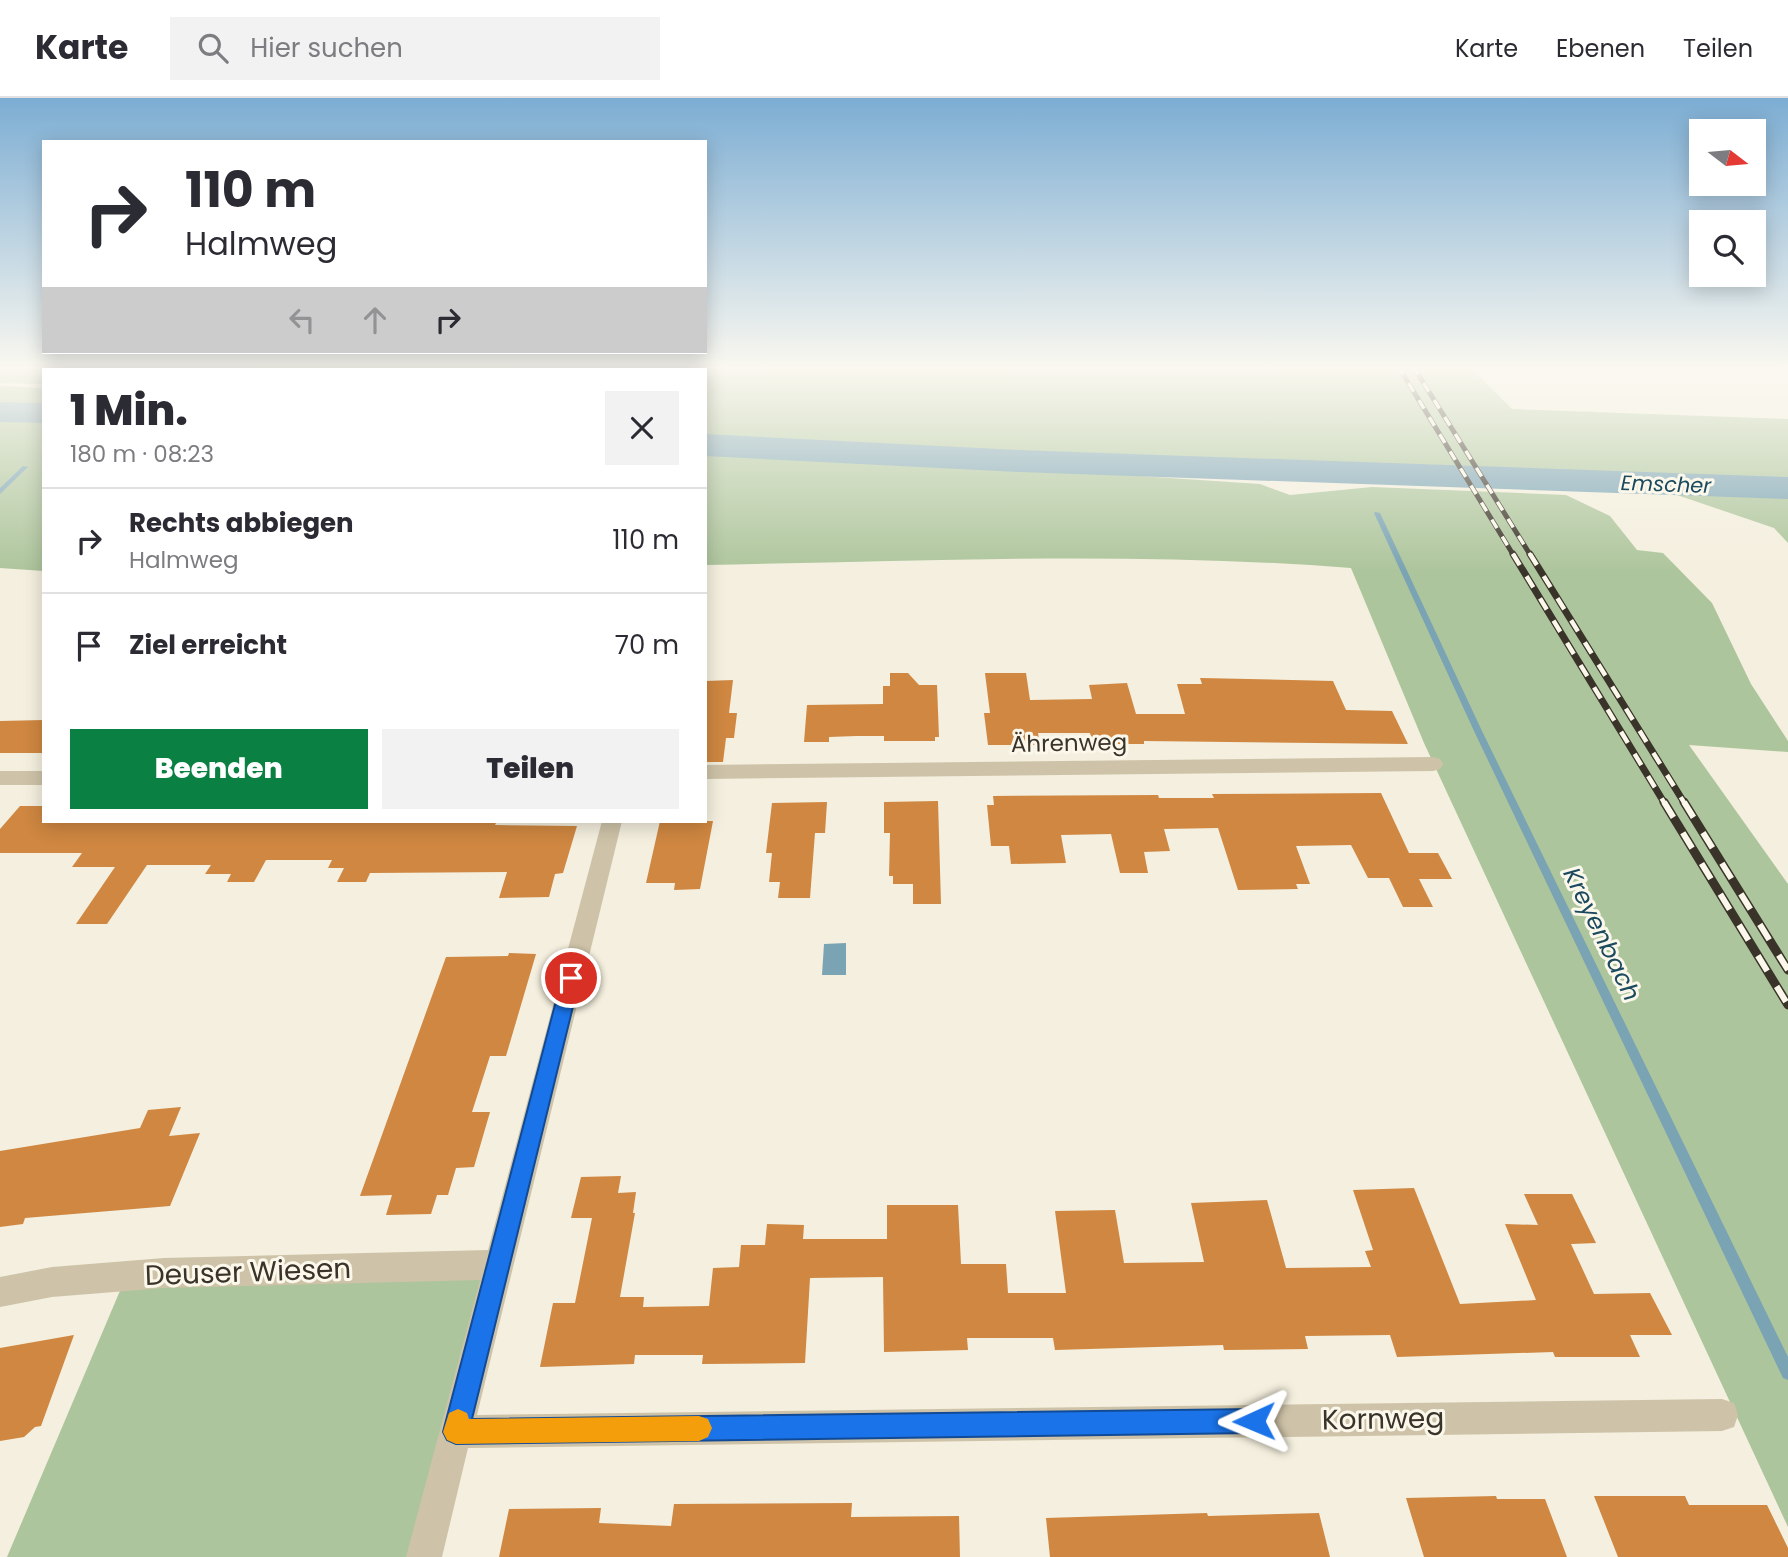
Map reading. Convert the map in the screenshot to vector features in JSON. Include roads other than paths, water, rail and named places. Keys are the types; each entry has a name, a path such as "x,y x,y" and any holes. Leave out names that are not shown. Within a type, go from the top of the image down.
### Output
{"street":[{"name":"Ährenweg","path":"707,772 1433,764"},
{"path":"0,778 42,778"},
{"path":"424,1557 611,823"},
{"name":"Deuser Wiesen","path":"0,1292 52,1282 164,1273 497,1265"},
{"name":"Kornweg","path":"456,1432 1722,1415"}],"water":[{"path":"846,943 846,975 822,975 824,944"}],"waterway":[{"name":"Emscher","path":"707,445 1019,461 1788,488"},
{"path":"0,492 25,467"},
{"name":"Kreyenbach","path":"1377,513 1478,731 1788,1373"}],"railway":[{"path":"1440,434 1514,556"},
{"path":"1455,434 1531,556"},
{"path":"1513,554 1665,804"},
{"path":"1530,554 1685,804"},
{"path":"1664,802 1788,1005"},
{"path":"1684,802 1788,970"}]}
